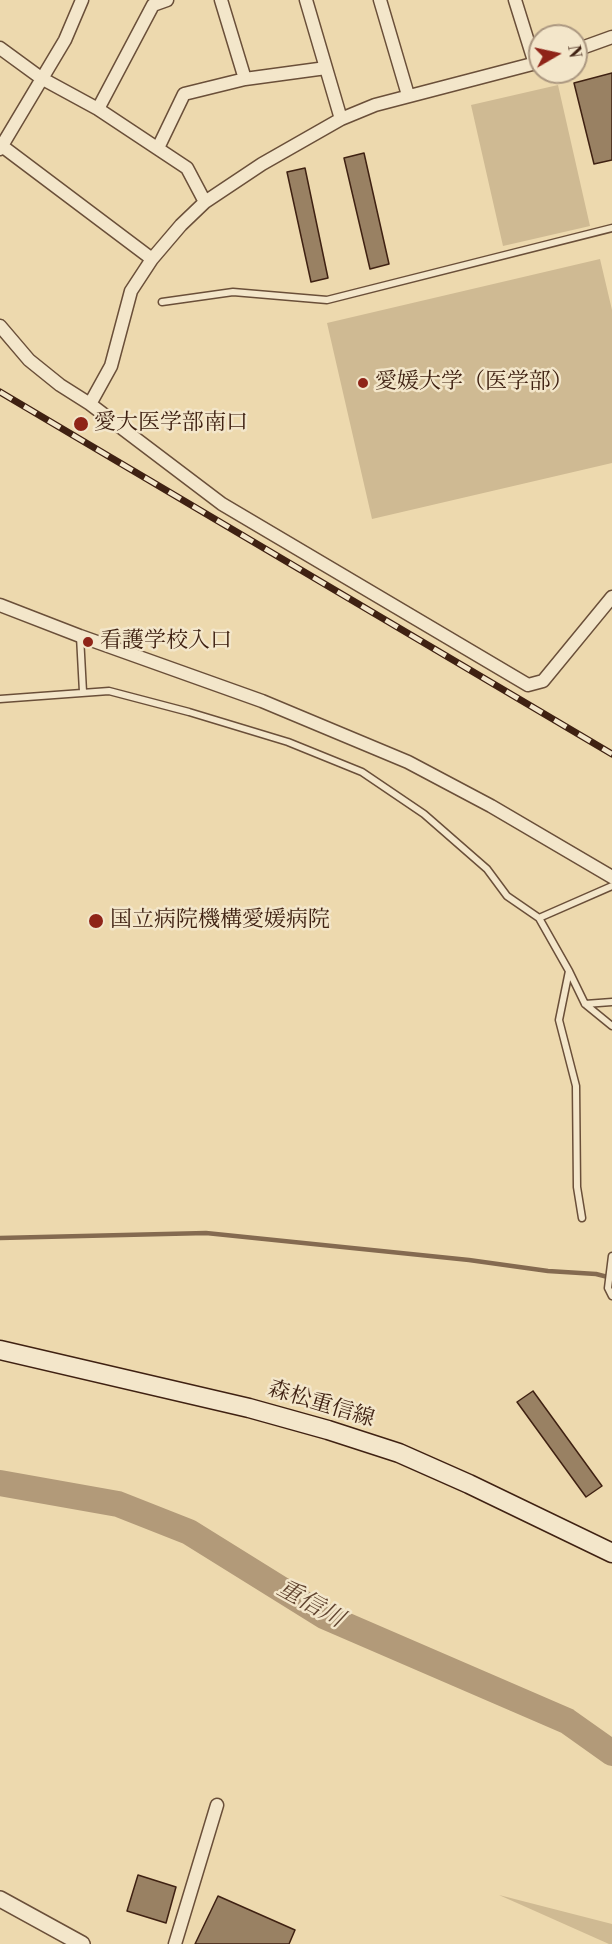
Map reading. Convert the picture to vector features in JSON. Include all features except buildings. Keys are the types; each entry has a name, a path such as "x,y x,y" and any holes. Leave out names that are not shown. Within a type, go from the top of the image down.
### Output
{"main road":[{"name":"森松重信線","path":"0,1350 249,1408 389,1450 469,1484 612,1553"}],"street":[{"path":"82,0 65,40 1,147 152,258"},
{"path":"98,109 153,5 167,0"},
{"path":"221,0 245,79"},
{"path":"306,0 341,119"},
{"path":"380,0 408,95"},
{"path":"515,0 528,36"},
{"path":"588,46 612,37"},
{"path":"0,48 41,78 98,109 187,168 206,202"},
{"path":"90,404 111,366 131,291 152,258 181,225 206,202 262,164 341,119 408,95 528,65"},
{"path":"158,148 184,94 245,79 326,68"},
{"path":"0,326 29,360 60,385 90,404 222,504 528,685 543,681 612,597"},
{"path":"0,605 262,701 408,762 491,806 612,877"},
{"path":"175,1944 217,1805"},
{"path":"0,1899 82,1944"}],"lane":[{"path":"162,302 233,292 327,300 611,228 612,236"},
{"path":"80,636 83,692"},
{"path":"0,699 109,691 288,742 362,772 424,814 487,869 507,896 539,918 585,1004 612,1026"},
{"path":"539,918 612,886"},
{"path":"569,971 559,1020 576,1086 578,1187 582,1218"},
{"path":"585,1004 612,1002"},
{"path":"612,1256 608,1288 612,1296"}],"shaded area":[{"path":"558,85 590,226 503,246 471,105"},
{"path":"600,259 612,310 612,463 372,519 327,323"},
{"path":"499,1895 612,1924 612,1944 609,1944"}],"waterway":[{"path":"0,1238 206,1233 469,1260 548,1271 596,1274 612,1278"},
{"name":"重信川","path":"0,1483 118,1504 189,1532 324,1616 567,1721 612,1753"}],"railway":[{"path":"0,392 612,754"}],"place":[{"name":"愛媛大学（医学部）","path":"363,383"},
{"name":"愛大医学部南口","path":"81,424"},
{"name":"看護学校入口","path":"88,642"},
{"name":"国立病院機構愛媛病院","path":"96,921"}]}
